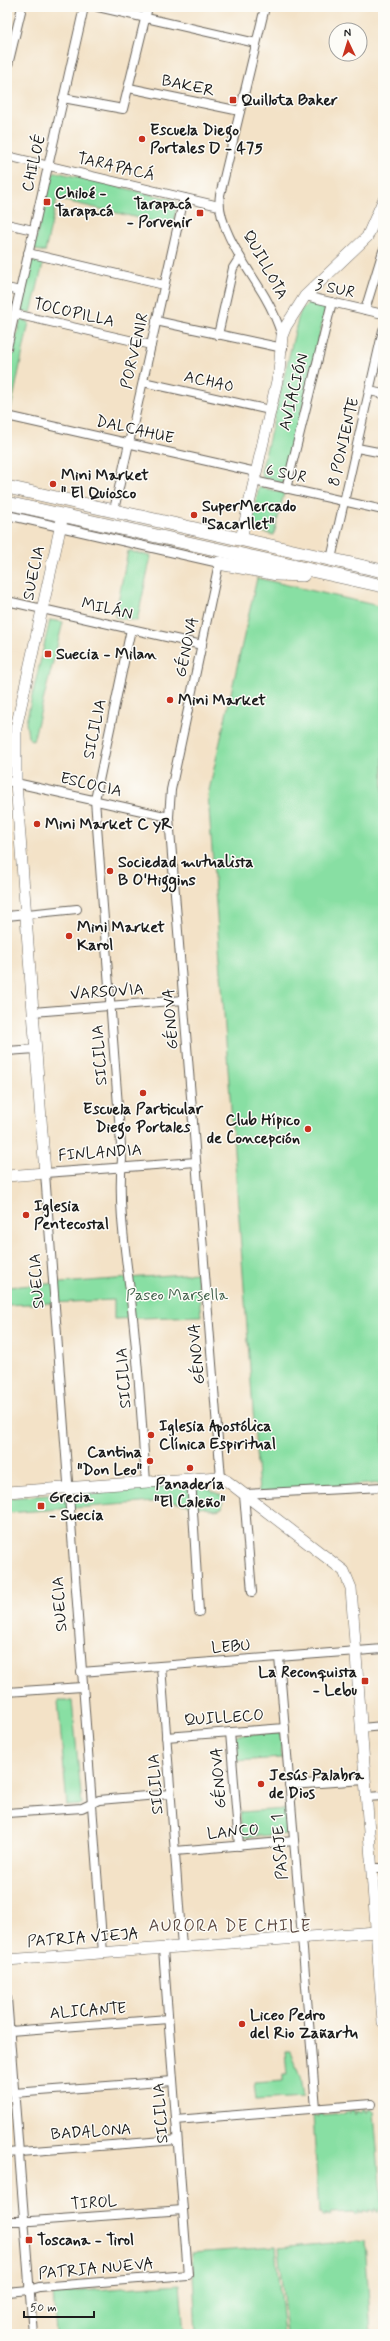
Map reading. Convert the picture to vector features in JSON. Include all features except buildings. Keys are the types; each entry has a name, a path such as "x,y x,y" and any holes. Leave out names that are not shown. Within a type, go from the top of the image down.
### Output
{"main road":[{"path":"7,487 383,571"},
{"path":"51,496 60,506 62,521"},
{"path":"7,503 62,521 383,586"},
{"path":"62,521 72,507 85,504"},
{"path":"219,562 277,574 329,574"}],"street":[{"path":"7,69 22,7"},
{"name":"CHILOÉ","path":"7,348 84,7"},
{"path":"98,7 256,43"},
{"path":"63,98 121,110 125,108 148,7"},
{"path":"219,206 265,7"},
{"name":"BAKER","path":"129,88 240,111"},
{"name":"TARAPACÁ","path":"7,156 219,206"},
{"name":"PORVENIR","path":"114,510 184,198"},
{"name":"AVIACIÓN","path":"282,336 293,312 305,296 361,243 370,230 383,201"},
{"name":"QUILLOTA","path":"219,206 240,257 266,299 282,336 282,348 270,410 241,539"},
{"path":"7,224 33,230"},
{"path":"365,310 383,251"},
{"path":"28,253 164,285"},
{"path":"218,335 233,268 240,257"},
{"name":"TOCOPILLA","path":"7,288 20,291"},
{"name":"3 SUR","path":"305,296 383,314"},
{"name":"AVIACIÓN","path":"286,488 332,302"},
{"name":"TOCOPILLA","path":"15,314 151,345"},
{"path":"156,321 282,348"},
{"name":"8 PONIENTE","path":"331,559 382,335"},
{"name":"ACHAO","path":"143,382 270,410"},
{"path":"370,391 383,394"},
{"name":"DALCAHUE","path":"7,416 129,443 255,476"},
{"path":"357,448 383,453"},
{"name":"6 SUR","path":"255,476 286,488 383,510"},
{"path":"7,516 62,521 219,562"},
{"name":"SUECIA","path":"62,521 16,728 11,782 26,913 82,1687 103,1953"},
{"name":"GÉNOVA","path":"219,562 172,790 169,817 221,1478"},
{"name":"MILÁN","path":"7,601 202,645"},
{"name":"SICILIA","path":"131,629 95,800 111,1006 126,1268 134,1320 146,1482"},
{"name":"ESCOCIA","path":"11,782 169,817"},
{"path":"7,916 77,909"},
{"name":"VARSOVIA","path":"33,1012 184,1000"},
{"path":"7,1051 36,1049"},
{"name":"FINLANDIA","path":"7,1176 196,1162"},
{"path":"191,1478 199,1612"},
{"path":"7,1492 191,1478 221,1478 340,1567 347,1576 351,1588 366,1797 372,1868 380,1934 383,2022"},
{"path":"244,1494 383,1487"},
{"path":"244,1494 252,1592"},
{"name":"LEBU","path":"81,1672 383,1650"},
{"name":"PASAJE 1","path":"279,1657 302,1938"},
{"name":"SICILIA","path":"161,1666 182,1947"},
{"path":"7,1692 82,1687"},
{"path":"361,1728 383,1726"},
{"name":"QUILLECO","path":"166,1737 285,1728"},
{"name":"GÉNOVA","path":"230,1732 239,1846"},
{"path":"289,1785 365,1780"},
{"path":"7,1814 82,1808 98,1800 170,1794"},
{"path":"366,1797 383,1796"},
{"name":"LANCO","path":"175,1851 294,1841"},
{"path":"372,1868 383,1868"},
{"name":"PATRIA VIEJA","path":"7,1960 302,1938 380,1934"},
{"path":"302,1938 316,2108"},
{"name":"SICILIA","path":"163,1948 188,2275"},
{"path":"7,1998 32,2334"},
{"name":"ALICANTE","path":"10,2031 168,2019"},
{"path":"14,2093 173,2081"},
{"path":"176,2120 372,2104"},
{"name":"BADALONA","path":"7,2153 177,2140"},
{"name":"TIROL","path":"7,2221 183,2210"},
{"name":"PATRIA NUEVA","path":"7,2292 29,2290 39,2287 188,2275"}],"green space":[{"path":"56,172 175,200 177,204 173,226 57,199 45,252 36,250 34,247 51,176"},
{"path":"37,258 44,260 31,313 22,311 21,308 31,261"},
{"path":"309,302 324,305 326,308 285,479 282,483 263,478 261,472 298,319 301,310"},
{"path":"22,320 29,322 11,409 7,408 7,376 20,322"},
{"path":"259,487 284,493 274,535 250,529"},
{"path":"128,551 151,556 137,621 115,617"},
{"name":"Club Hípico de Concepción","path":"257,578 383,607 383,1483 259,1492 208,795"},
{"path":"50,620 63,622 33,741 28,737 26,722"},
{"name":"Paseo Marsella","path":"197,1273 201,1316 114,1319 114,1300 7,1305 7,1287"},
{"path":"174,1486 208,1488 223,1497 222,1508 216,1510 167,1501 7,1513 7,1498"},
{"path":"58,1701 72,1701 82,1805 67,1806"},
{"path":"280,1733 282,1758 236,1761 234,1737 237,1735"},
{"path":"287,1809 288,1834 242,1837 240,1812"},
{"path":"285,2051 290,2051 300,2077 303,2097 256,2100 254,2083 283,2081 283,2075 287,2075"},
{"path":"362,2110 365,2110 365,2113 368,2113 368,2110 374,2112 382,2209 379,2209 379,2212 377,2212 376,2209 374,2210 374,2213 369,2210 369,2213 363,2211 363,2214 360,2214 360,2211 358,2211 358,2214 355,2215 354,2212 330,2213 330,2216 327,2217 325,2214 325,2217 322,2217 321,2214 319,2214 313,2114 318,2117 318,2114 322,2113 322,2116 345,2114 345,2112 348,2111 348,2114 350,2114 351,2111 354,2111 354,2114 356,2114 356,2111 362,2113"},
{"path":"365,2240 371,2334 287,2334 278,2248"},
{"path":"275,2247 284,2334 196,2334 192,2253"},
{"path":"180,2284 184,2334 56,2334 53,2293"}],"place":[{"name":"Quillota Baker","path":"233,100"},
{"name":"Escuela Diego Portales D - 475","path":"142,139"},
{"name":"Chiloé - Tarapacá","path":"47,202"},
{"name":"Tarapacá - Porvenir","path":"200,213"},
{"name":"Mini Market \" El Quiosco","path":"53,484"},
{"name":"SuperMercado \"Sacarllet\"","path":"194,515"},
{"name":"Suecia - Milan","path":"48,654"},
{"name":"Mini Market","path":"170,700"},
{"name":"Mini Market C yR","path":"37,824"},
{"name":"Sociedad mutualista B O'Higgins","path":"110,871"},
{"name":"Mini Market Karol","path":"69,936"},
{"name":"Escuela Particular Diego Portales","path":"143,1093"},
{"name":"Club Hípico de Concepción","path":"308,1129"},
{"name":"Iglesia Pentecostal","path":"26,1215"},
{"name":"Iglesia Apostólica Clínica Espiritual","path":"151,1435"},
{"name":"Cantina \"Don Leo\"","path":"150,1461"},
{"name":"Panadería \"El Caleño\"","path":"190,1468"},
{"name":"Grecia - Suecia","path":"41,1506"},
{"name":"La Reconquista - Lebu","path":"365,1681"},
{"name":"Jesús Palabra de Dios","path":"261,1784"},
{"name":"Liceo Pedro del Rio Zañartu","path":"242,2024"},
{"name":"Toscana - Tirol","path":"29,2240"}],"district":[{"name":"AURORA DE CHILE","path":"230,1926"}]}
